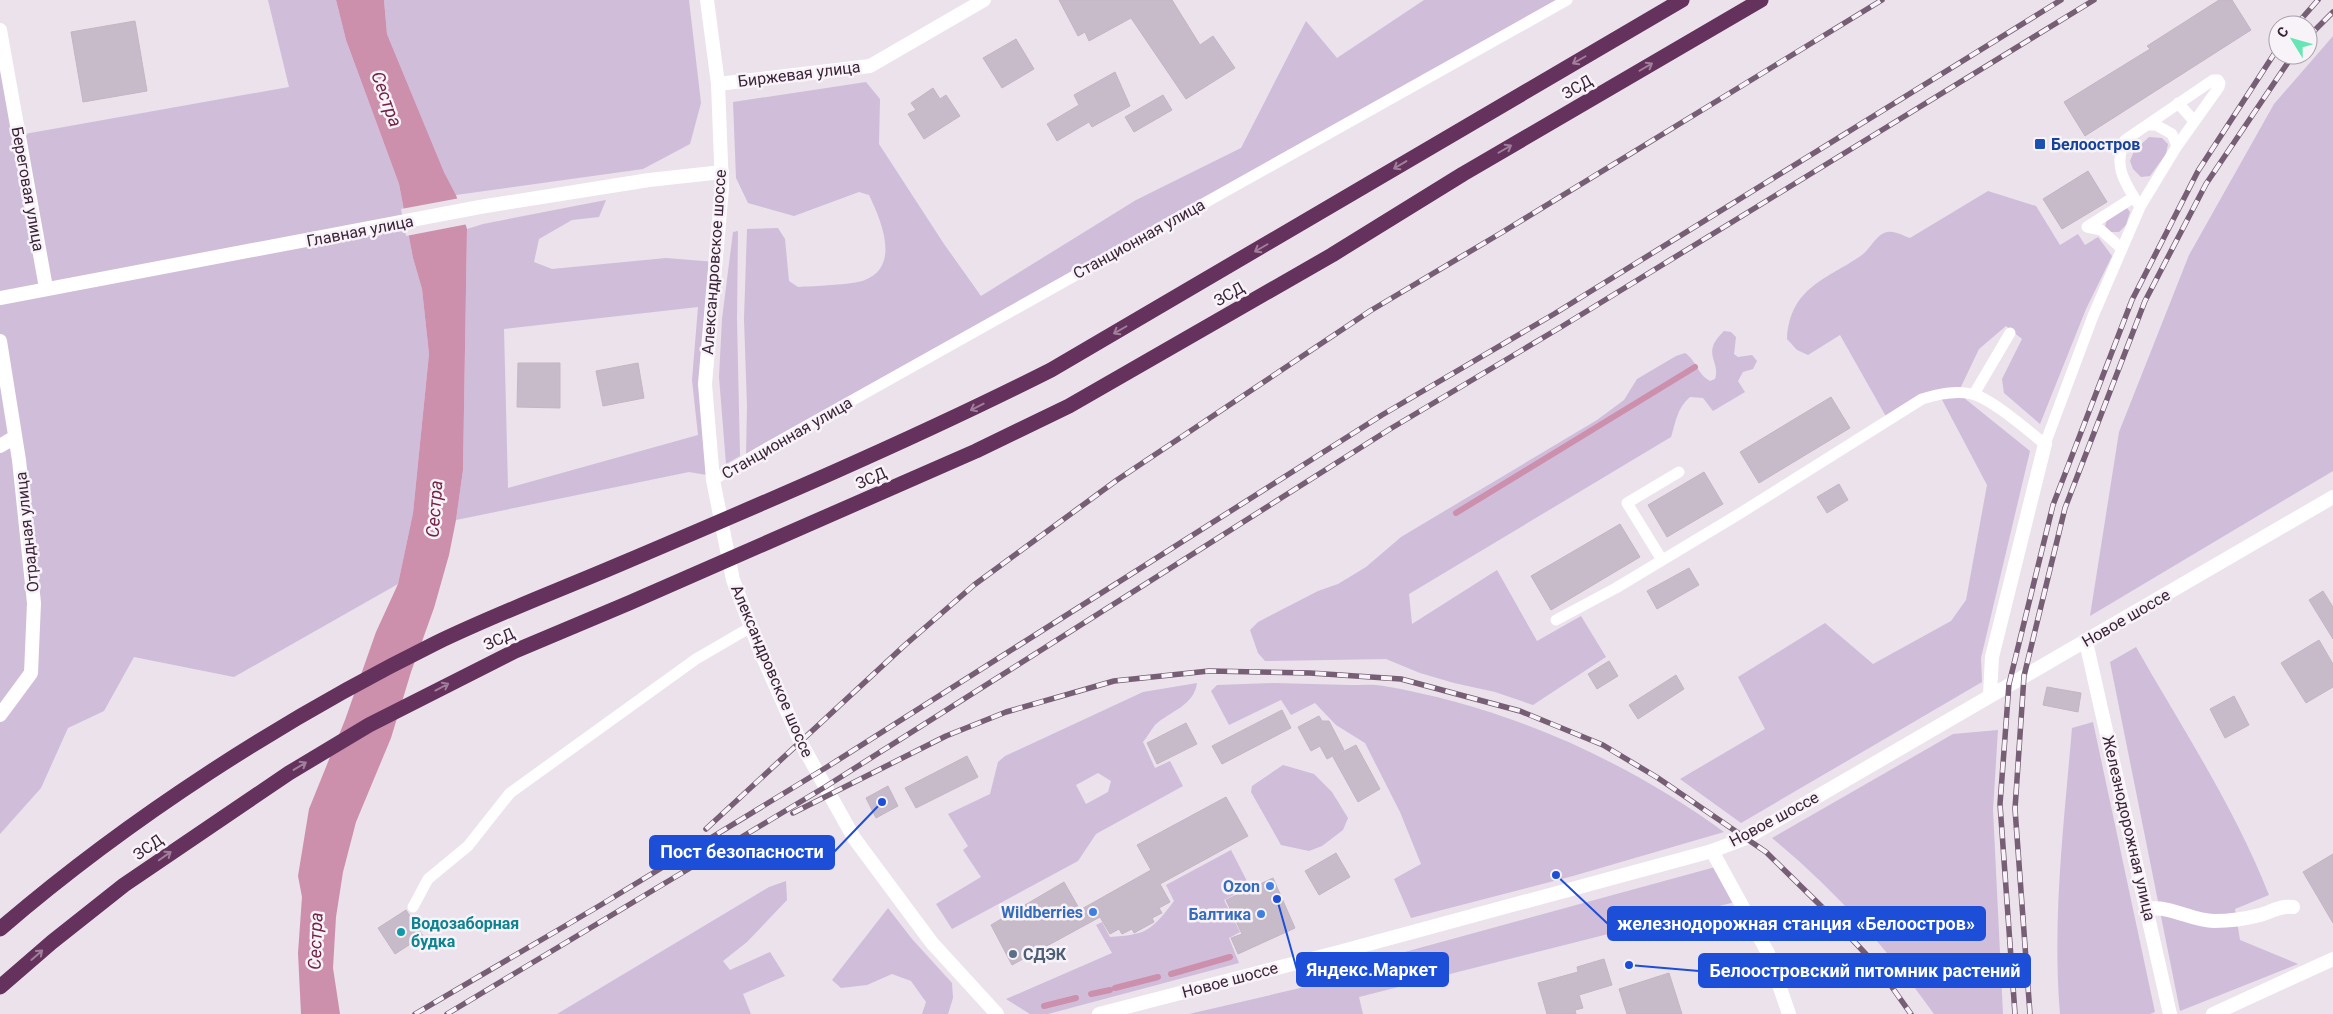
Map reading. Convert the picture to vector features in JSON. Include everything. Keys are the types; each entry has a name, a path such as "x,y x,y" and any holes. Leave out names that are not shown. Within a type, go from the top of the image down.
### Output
{"highway":[{"name":"ЗСД","path":"0,929 98,851 176,795 269,736 355,686 498,613 634,558 960,415 1051,370 1310,220 1442,140 1682,0"},
{"name":"ЗСД","path":"0,987 52,942 139,874 289,773 368,725 514,650 629,603 976,451 1069,406 1332,254 1463,174 1761,0"}],"street":[{"name":"Александровское шоссе","path":"707,0 718,84 722,172 718,248 705,384 713,480 733,580 801,743 854,838 932,943 997,1014"},
{"name":"Биржевая улица","path":"718,84 870,66 984,0"},
{"name":"Береговая улица","path":"0,30 46,288"},
{"name":"Главная улица","path":"0,298 480,208 648,180 722,172"},
{"name":"Отрадная улица","path":"0,340 15,436 34,603 32,673 0,715"},
{"path":"0,446 15,436"},
{"path":"1990,694 1992,656 2045,444"},
{"name":"Новое шоссе","path":"1099,1014 1712,851 1746,838 1990,694 2086,642 2333,497"},
{"name":"Железнодорожная улица","path":"2086,642 2170,1014"},
{"path":"1712,851 1768,953 1789,1014"},
{"path":"2147,909 2159,906 2211,921 2234,921 2285,906 2293,907"},
{"path":"2213,1014 2333,959"}],"lane":[{"name":"Станционная улица","path":"713,480 768,447 1567,0"},
{"path":"1556,620 1616,588 1845,449 1922,399 1947,393 1974,394 2006,414 2045,444 2093,316 2122,249 2137,202 2219,87 2220,83 2218,80 2213,80 2125,140 2118,153 2120,167 2137,202"},
{"path":"2178,103 2194,121"},
{"path":"2147,125 2156,125 2172,134 2176,146"},
{"path":"2122,249 2101,230 2087,227 2137,202"},
{"path":"1974,394 2010,333"},
{"path":"1662,560 1627,503 1680,472"},
{"path":"413,907 428,879 468,846 510,793 696,659 751,627"}],"shaded area":[{"path":"268,0 336,0 346,40 399,184 413,258 422,289 429,354 413,513 398,584 234,677 134,657 104,711 68,728 41,788 0,834 0,23 19,135 289,87"},
{"path":"384,0 689,0 701,103 690,144 643,169 456,195 444,172 387,34"},
{"path":"1424,0 1567,0 746,455 747,406 744,319 747,229 778,228 785,239 789,281 798,287 842,284 865,280 876,273 882,264 885,254 885,242 869,195 859,192 794,216 748,203 736,178 733,102 866,82 880,99 879,144 944,244 981,296 1136,200 1241,148 1306,21 1337,58"},
{"path":"2333,36 2333,471 2090,616 2119,432 2189,255 2274,104 2308,65 2318,65 2318,53"},
{"path":"2149,137 2162,138 2168,144 2166,154 2150,176 2141,177 2133,169 2130,161 2134,151"},
{"path":"1988,191 2036,206 2060,245 2078,234 2085,245 2098,237 2112,256 2086,309 2040,424 2004,393 2002,379 2022,339 2006,326 1979,349 1958,393 2030,451 1981,658 1982,682 1741,823 1680,779 1765,729 1738,677 1825,623 1873,664 1951,621 1966,600 1987,485 1940,396 1888,420 1840,335 1808,355 1797,350 1787,339 1795,307 1812,287 1862,255 1881,235 1890,232 1910,238"},
{"path":"606,200 599,217 572,220 539,239 534,262 552,269 666,258 716,262 705,384 713,476 689,472 456,520 463,470 467,229 483,224","holes":["698,307 692,380 698,435 508,488 504,329"]},
{"path":"2127,208 2130,212 2126,225 2119,232 2108,232 2105,226 2107,220"},
{"path":"738,231 737,319 740,456 726,464 719,377 722,319 733,232"},
{"path":"1724,331 1731,332 1736,337 1734,354 1738,357 1752,355 1757,361 1753,369 1743,372 1738,381 1745,392 1713,411 1703,398 1690,397 1680,410 1671,437 1409,594 1412,624 1497,570 1537,641 1581,616 1606,657 1533,705 1495,692 1420,673 1386,659 1265,661 1258,653 1250,630 1258,622 1318,591 1338,584 1366,567 1401,537 1597,420 1624,400 1637,379 1676,356 1685,353 1706,378 1710,381 1715,379 1716,367 1712,351 1717,339"},
{"path":"2136,647 2224,800 2269,895 2235,909 2240,940 2298,964 2180,1011 2110,662"},
{"path":"1197,683 1195,691 1186,703 1155,725 1143,742 1155,768 1170,761 1183,786 1096,834 1078,861 952,929 936,904 981,877 963,850 968,846 948,814 990,794 998,762 1005,756 1143,692","holes":["1098,773 1111,781 1108,792 1086,804 1076,785"]},
{"path":"1274,683 1380,685 1430,695 1475,707 1519,722 1605,759 1646,781 1724,832 1573,876 1411,918 1394,879 1421,864 1400,812 1365,743 1336,725 1315,703 1291,715 1281,700 1229,725 1211,691 1217,685"},
{"path":"2093,722 2155,1012 2150,1014 2060,1014 2057,943 2058,907 2072,728"},
{"path":"1998,730 1993,810 2003,1014 1934,1014 1898,966 1859,921 1817,878 1772,838 1953,734"},
{"path":"1283,765 1314,774 1332,792 1348,818 1343,830 1322,846 1309,851 1281,845 1251,792 1252,786"},
{"path":"1231,850 1250,887 1224,900 1240,932 1229,938 1239,963 1048,1014 1030,1014 1006,999 1112,953 1096,925 1102,922 1110,937 1133,935 1148,929 1160,919 1174,901 1166,885"},
{"path":"1719,866 1739,901 1359,997 1363,1014 1189,1014 1352,976 1350,967"},
{"path":"786,881 787,900 747,942 723,961 730,970 770,952 785,976 743,994 751,1014 557,1014 769,887"},
{"path":"888,908 912,939 952,983 953,998 948,1014 922,1014 926,1002 911,981 892,974 867,985 841,988 832,980"}],"water":[{"name":"Сестра","path":"336,0 384,0 387,34 444,172 456,195 467,229 463,470 449,555 434,608 411,672 391,738 356,822 343,872 336,917 333,968 340,1014 301,1014 298,953 302,897 298,876 309,809 345,720 376,632 398,584 413,513 429,354 422,289 413,258 399,184 346,40"}],"pier":[{"path":"460,198 468,224 406,236 401,209"}],"building":[{"path":"1059,0 1172,0 1200,45 1213,36 1235,68 1186,99 1131,18 1089,41 1085,32 1078,36"},
{"path":"2219,0 2232,0 2251,30 2085,136 2064,102 2150,49 2147,46"},
{"path":"135,21 147,91 83,102 71,32"},
{"path":"1016,39 1034,69 1002,88 983,58"},
{"path":"1115,72 1130,106 1092,127 1089,122 1057,141 1047,124 1079,105 1074,95"},
{"path":"933,88 940,99 946,95 960,116 924,139 908,114 916,110 911,103"},
{"path":"1163,95 1172,110 1134,132 1125,117"},
{"path":"2088,171 2107,202 2062,229 2043,199"},
{"path":"518,363 560,363 560,408 517,407"},
{"path":"638,363 644,398 603,406 596,371"},
{"path":"1831,397 1850,428 1759,483 1740,452"},
{"path":"1704,472 1723,504 1667,537 1648,505"},
{"path":"1839,484 1848,500 1827,513 1817,497"},
{"path":"1620,524 1640,557 1551,610 1531,576"},
{"path":"1689,568 1699,585 1657,609 1647,591"},
{"path":"2323,591 2333,607 2333,639 2309,600"},
{"path":"2319,640 2333,664 2333,687 2306,703 2281,663"},
{"path":"1609,661 1618,676 1597,689 1588,674"},
{"path":"1676,675 1684,689 1638,719 1629,705"},
{"path":"2047,687 2081,693 2078,712 2043,705"},
{"path":"2234,696 2249,725 2225,738 2210,709"},
{"path":"1282,710 1291,728 1222,764 1212,746"},
{"path":"1319,716 1322,721 1329,721 1344,750 1327,759 1320,746 1311,751 1298,727"},
{"path":"1186,723 1197,744 1157,764 1147,743"},
{"path":"1356,745 1380,789 1358,802 1333,757"},
{"path":"967,756 978,777 916,808 905,788"},
{"path":"888,786 898,806 876,818 866,798"},
{"path":"1226,797 1248,836 1160,884 1170,902 1159,908 1162,913 1152,918 1154,922 1134,933 1132,929 1122,934 1119,929 1110,934 1100,917 1012,965 991,925 1064,882 1080,910 1151,870 1137,845"},
{"path":"1336,853 1350,877 1319,895 1305,871"},
{"path":"2333,854 2333,923 2303,872"},
{"name":"Балтика","path":"1273,878 1295,928 1238,954 1231,938 1242,934 1226,900"},
{"name":"Водозаборная будка","path":"406,910 423,936 395,954 378,928"},
{"path":"1604,959 1612,985 1579,995 1583,1008 1575,1010 1576,1014 1547,1014 1538,983 1578,972 1577,967"},
{"path":"1669,973 1682,1014 1627,1014 1619,989"}],"waterway":[{"path":"1456,513 1695,367"},
{"path":"1171,974 1230,957"},
{"path":"1115,988 1158,977"},
{"path":"1091,994 1110,990"},
{"path":"1044,1006 1076,998"}],"railway":[{"path":"706,829 905,645 974,585 1117,480 1370,311 1882,0"},
{"path":"415,1014 599,906 827,767 1382,415 1554,314 2061,0"},
{"path":"447,1014 825,787 1390,429 1561,327 2094,0"},
{"path":"2305,15 2318,0"},
{"path":"2318,27 2333,12"},
{"path":"2015,1014 2000,804 2009,684 2053,505 2132,300 2198,171 2268,63"},
{"path":"2030,1014 2015,809 2024,676 2065,508 2145,301 2206,184 2286,65"},
{"path":"793,813 946,736 1006,712 1114,681 1209,671 1310,673 1401,679 1520,711 1603,745 1658,778 1766,852 1821,906 1877,966 1911,1014"}],"place":[{"name":"Белоостров","path":"2040,144"},
{"name":"Пост безопасности","path":"882,802"},
{"name":"железнодорожная станция «Белоостров»","path":"1556,875"},
{"name":"Ozon","path":"1270,886"},
{"name":"Яндекс.Маркет","path":"1277,899"},
{"name":"Wildberries","path":"1093,912"},
{"name":"Балтика","path":"1261,914"},
{"name":"Водозаборная будка","path":"401,932"},
{"name":"СДЭК","path":"1013,954"},
{"name":"Белоостровский питомник растений","path":"1629,965"}]}
